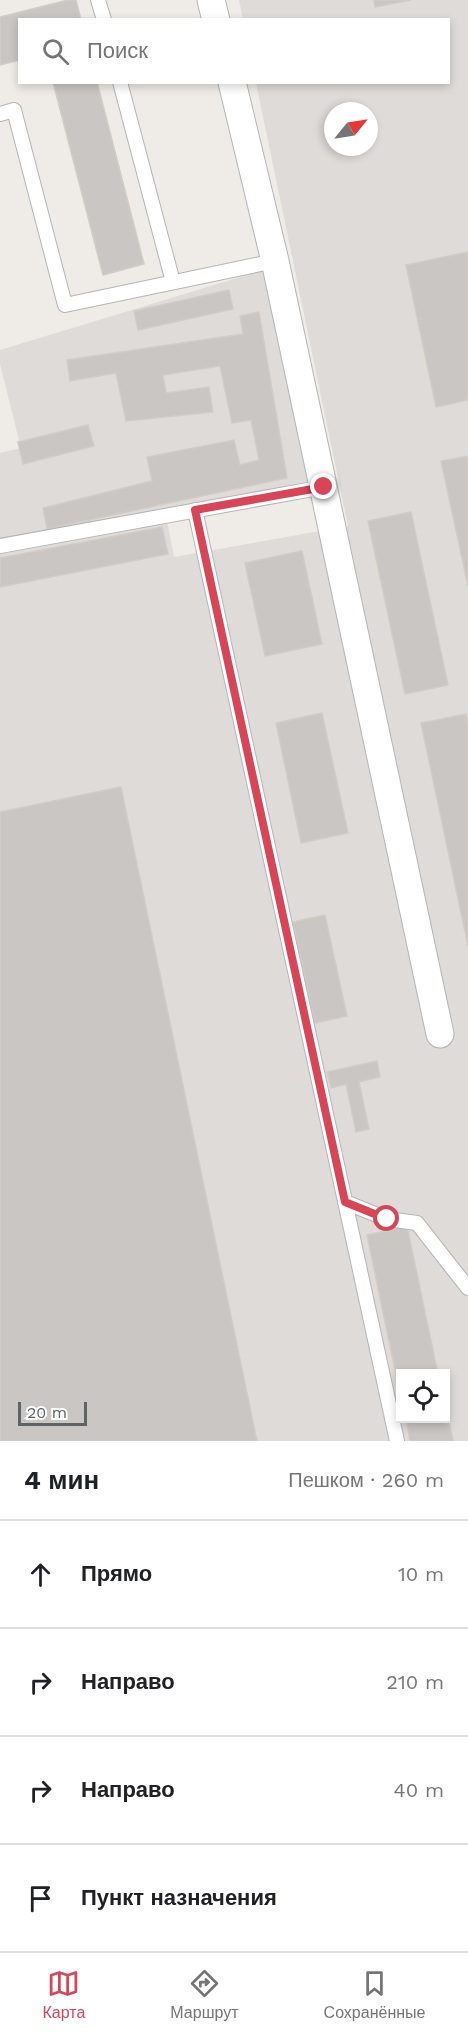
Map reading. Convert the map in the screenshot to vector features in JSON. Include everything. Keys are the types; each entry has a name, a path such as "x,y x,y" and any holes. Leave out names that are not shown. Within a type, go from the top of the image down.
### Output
{"street":[{"path":"211,0 216,18"},
{"path":"232,84 275,261 440,1034"}],"lane":[{"path":"98,0 103,18"},
{"path":"121,84 173,282"},
{"path":"0,114 14,110 65,305 275,261"},
{"path":"0,546 324,487"},
{"path":"195,510 397,1441"},
{"path":"345,1202 387,1219 417,1223 468,1288"}],"shaded area":[{"path":"239,0 468,0 468,1441 0,1441 0,453 21,448 0,364 0,350 267,269 309,481 165,511 174,557 348,526 256,84 450,84 450,18 243,18"}],"building":[{"path":"76,0 80,18 18,18 18,60 0,65 0,17"},
{"path":"374,0 411,0 375,7"},
{"path":"54,84 98,84 144,264 103,275"},
{"path":"468,252 468,400 436,407 406,265"},
{"path":"229,290 233,309 138,330 134,311"},
{"path":"259,312 287,478 47,529 43,508 152,481 147,457 234,440 240,465 259,460 251,420 232,423 220,366 163,375 166,393 209,387 213,412 126,421 116,373 70,381 67,360 243,334 240,316"},
{"path":"88,425 94,446 23,464 18,442"},
{"path":"468,456 468,586 441,461"},
{"path":"411,512 448,685 405,694 368,521"},
{"path":"162,527 168,554 0,587 0,558"},
{"path":"302,551 322,644 265,656 245,563"},
{"path":"322,713 348,833 301,843 276,723"},
{"path":"466,714 468,724 468,946 421,723"},
{"path":"121,787 257,1441 0,1441 0,812"},
{"path":"325,915 347,1016 315,1023 293,922"},
{"path":"377,1061 380,1077 359,1082 369,1129 356,1132 346,1084 331,1088 327,1072"},
{"path":"407,1226 437,1369 396,1369 396,1375 367,1235"},
{"path":"407,1423 449,1423 453,1441 410,1441"}],"route":[{"path":"324,487 195,510 345,1202 387,1219"}]}
